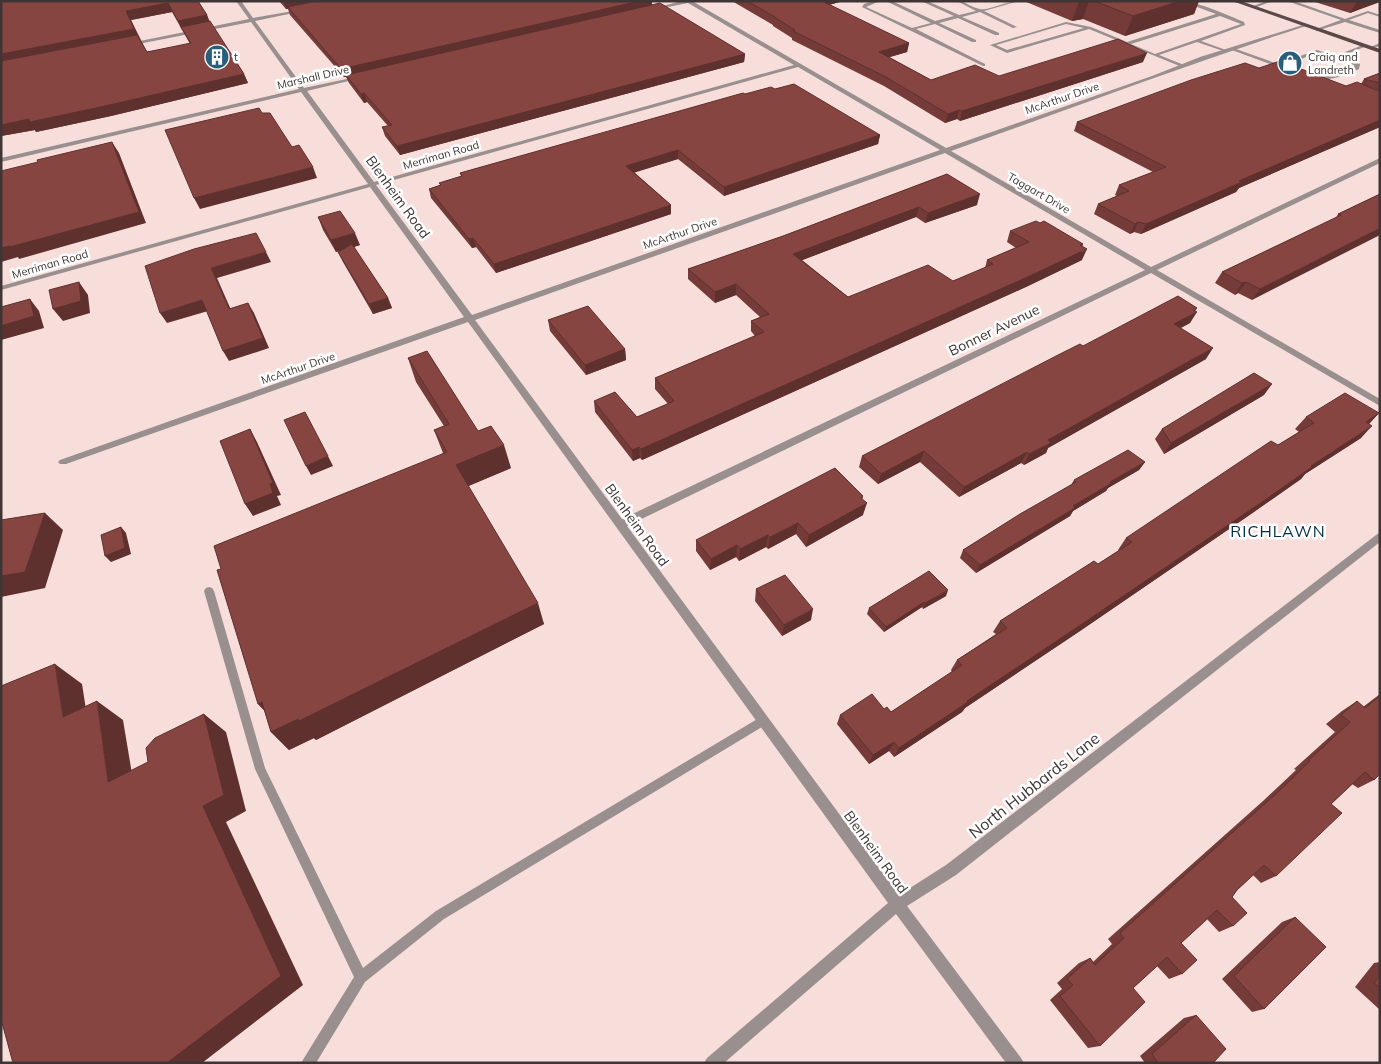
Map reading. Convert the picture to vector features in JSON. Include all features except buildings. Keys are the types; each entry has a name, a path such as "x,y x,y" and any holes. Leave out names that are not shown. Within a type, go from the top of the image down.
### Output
{"main road":[{"path":"1235,1 1380,51"}],"street":[{"name":"Blenheim Road","path":"238,1 301,91 372,184 619,525 1016,1063"},
{"path":"650,10 688,1"},
{"name":"Taggart Drive","path":"688,1 1380,402"},
{"path":"118,46 310,8"},
{"name":"McArthur Drive","path":"63,462 1182,66 1304,25"},
{"name":"Merriman Road","path":"1,288 798,65"},
{"name":"Marshall Drive","path":"1,160 368,75"},
{"name":"Bonner Avenue","path":"619,525 1380,160"},
{"name":"North Hubbards Lane","path":"712,1063 897,904 951,870 1380,536"}],"lane":[{"path":"878,1 864,7 983,64"},
{"path":"888,1 974,41"},
{"path":"924,1 997,34"},
{"path":"959,1 1015,26"},
{"path":"912,29 1017,1"},
{"path":"1155,55 1243,25 1243,23 1183,1"},
{"path":"1253,8 1271,1"},
{"path":"1289,1 1380,32"},
{"path":"1318,30 1368,12 1380,16"},
{"path":"1128,44 1220,14"},
{"path":"1088,28 1008,52 992,45 1066,23 1088,28 1182,66"},
{"path":"1198,41 1286,69"},
{"path":"1335,57 1380,44"},
{"path":"1278,66 1317,51 1358,65 1356,66"},
{"path":"1348,67 1356,66"},
{"path":"1311,78 1324,79 1338,72 1346,74 1357,68 1356,66"},
{"path":"209,591 260,769 361,978"},
{"path":"308,1063 361,978 440,915 763,720"}],"place":[{"name":"t","path":"217,57"},
{"name":"Craig and Landreth","path":"1290,63"}],"district":[{"name":"RICHLAWN","path":"1278,531"}]}
